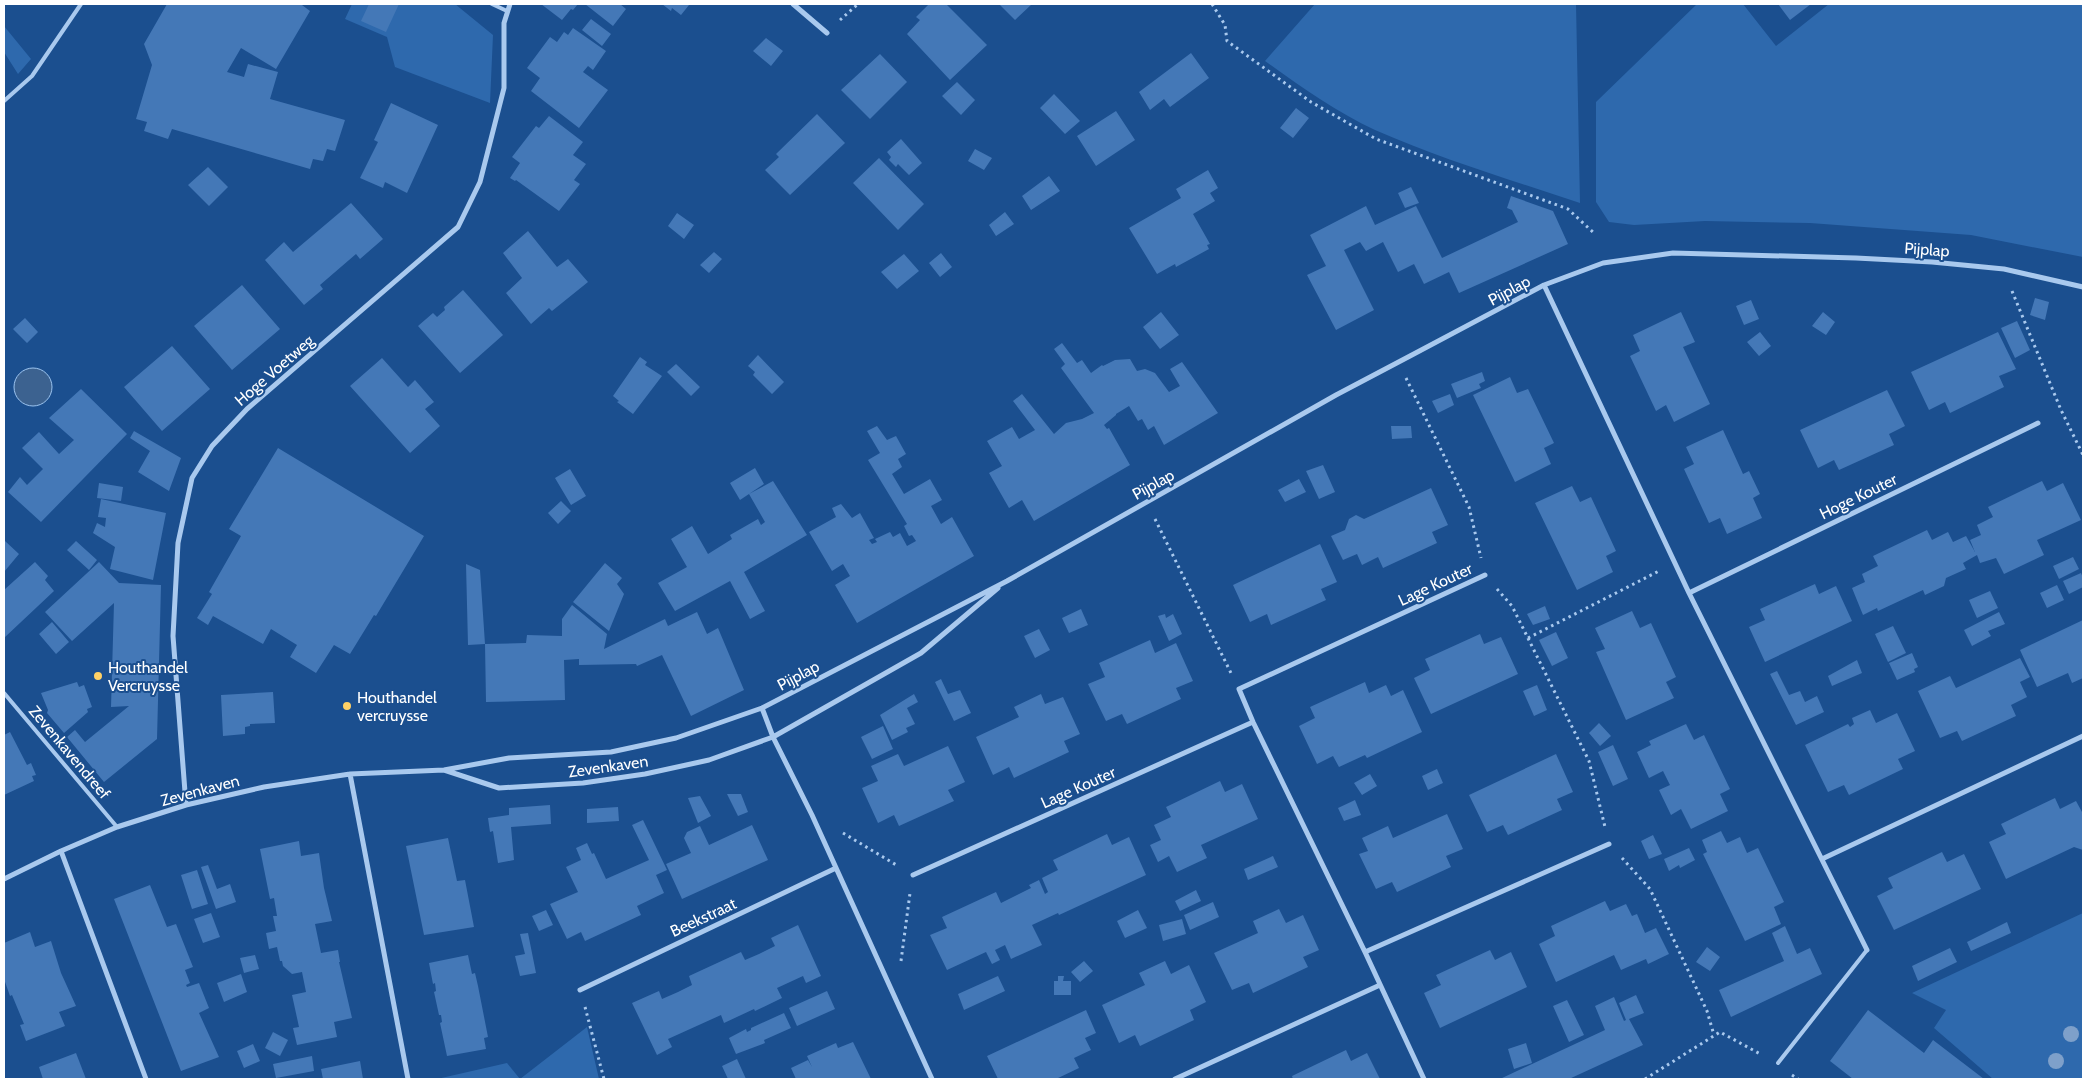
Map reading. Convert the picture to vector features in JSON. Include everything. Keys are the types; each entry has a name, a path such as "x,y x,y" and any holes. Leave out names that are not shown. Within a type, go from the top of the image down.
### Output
{"street":[{"name":"Hoge Voetweg","path":"186,805 173,636 178,543 192,478 212,446 247,409 458,227 480,182 504,88 504,23 510,4"},
{"path":"792,4 826,33"},
{"name":"Pijplap","path":"676,738 762,708 1007,581 1336,394 1544,285 1603,263 1672,253 1856,258 1932,262 2004,269 2083,287"},
{"path":"1544,285 1675,563 1867,950"},
{"name":"Hoge Kouter","path":"1690,593 2038,423"},
{"name":"Lage Kouter","path":"1239,689 1484,575"},
{"name":"Pijplap","path":"773,738 921,653 1007,581"},
{"path":"1239,689 1424,1079"},
{"path":"762,708 773,738 812,815 932,1079"},
{"name":"Lage Kouter","path":"913,875 1253,722"},
{"path":"1822,858 2083,736"},
{"name":"Zevenkaven","path":"4,879 61,851 117,827 186,805 264,787 350,774 444,770 509,758 611,752 676,738"},
{"name":"Zevenkaven","path":"444,770 499,788 583,783 645,774 709,760 773,738"},
{"path":"350,774 408,1079"},
{"path":"1365,952 1609,844"},
{"path":"61,851 146,1079"},
{"name":"Beekstraat","path":"580,990 836,868"},
{"path":"1176,1079 1380,985"}],"lane":[{"path":"4,101 32,76 81,4"},
{"path":"492,4 507,11"},
{"name":"Zevenkavendreef","path":"4,693 117,827"},
{"path":"1778,1064 1867,950"}],"path":[{"path":"1212,4 1225,25 1227,42 1311,102 1376,139 1568,209 1595,234"},
{"path":"2004,269 2061,410 2083,455"},
{"path":"1398,362 1469,507 1484,575 1512,606 1589,761 1609,844 1650,889 1707,1011 1714,1035"},
{"path":"1146,502 1239,689"},
{"path":"1528,638 1675,563"},
{"path":"812,815 913,875 896,1000"},
{"path":"580,990 604,1079"},
{"path":"1645,1079 1720,1032 1778,1064"}],"shaded area":[{"path":"352,4 455,4 493,35 490,103 395,67 387,37 345,19"},
{"path":"1315,4 1576,4 1580,203 1451,160 1375,130 1332,107 1265,61"},
{"path":"1697,4 1743,4 1776,46 1829,4 2083,4 2083,257 1971,235 1810,223 1705,221 1634,225 1609,222 1596,202 1596,102"},
{"path":"4,26 31,59 18,74 4,52"},
{"path":"33,368 40,369 46,374 51,380 51,394 46,400 40,405 33,406 26,405 20,400 15,394 14,387 15,380 20,374 26,369"},
{"path":"2083,913 2083,1079 1993,1079 1934,1028 1946,1010 1912,993"},
{"path":"587,1027 599,1079 520,1079"},
{"path":"507,1063 520,1079 437,1079"}],"building":[{"path":"167,4 302,4 310,11 276,69 241,48 227,72 244,77 248,64 278,72 270,99 345,120 335,151 327,149 323,161 313,159 310,169 172,129 168,139 144,131 147,122 136,119 152,65 144,44"},
{"path":"369,4 399,4 386,32 361,21"},
{"path":"541,4 578,4 562,20"},
{"path":"585,4 620,4 626,9 613,26"},
{"path":"662,4 689,5 681,15 672,8 671,11"},
{"path":"929,4 946,4 987,45 950,80 907,34 920,20 916,17"},
{"path":"999,4 1032,4 1015,20"},
{"path":"1778,4 1811,4 1790,20"},
{"path":"591,19 611,34 602,46 582,30"},
{"path":"573,28 606,51 593,70 588,66 583,72 608,90 579,128 531,91 540,78 527,68 550,37 557,42 564,32 568,35"},
{"path":"766,38 783,51 771,66 753,51"},
{"path":"1191,53 1209,78 1170,107 1164,99 1150,110 1139,92"},
{"path":"880,54 907,82 870,119 841,90"},
{"path":"957,82 975,100 961,115 942,96"},
{"path":"1054,94 1080,121 1065,134 1040,108"},
{"path":"391,103 438,125 407,193 385,182 383,188 360,178 378,142 374,140"},
{"path":"1296,108 1309,118 1293,138 1280,128"},
{"path":"1116,111 1135,140 1096,166 1077,136"},
{"path":"817,114 845,143 790,195 765,170 779,157 776,154"},
{"path":"549,116 583,142 573,155 586,164 574,180 580,184 559,211 516,180 510,178 520,163 512,157 536,126 539,128"},
{"path":"901,139 922,163 909,175 898,164 896,167 889,160 891,157 887,152"},
{"path":"975,149 992,158 984,170 968,161"},
{"path":"879,158 924,204 898,230 853,183"},
{"path":"208,167 228,187 209,206 188,185"},
{"path":"1208,170 1218,188 1210,193 1215,201 1193,214 1210,244 1207,245 1209,249 1176,267 1175,264 1157,274 1129,228 1181,198 1176,189"},
{"path":"1049,176 1060,191 1031,210 1022,196"},
{"path":"1411,187 1419,203 1405,208 1398,193"},
{"path":"1511,196 1553,211 1568,244 1459,293 1449,272 1424,284 1414,264 1398,272 1383,242 1366,251 1360,242 1344,250 1374,310 1336,330 1307,275 1326,266 1310,235 1366,206 1375,225 1416,206 1442,258 1518,222 1512,210 1507,208"},
{"path":"351,203 383,239 360,259 356,254 320,285 323,289 304,305 265,260 284,242 293,252"},
{"path":"1005,212 1014,224 996,236 989,225"},
{"path":"677,213 694,225 684,239 668,226"},
{"path":"528,231 557,267 568,259 588,282 552,311 549,308 531,324 506,293 522,278 503,253"},
{"path":"714,252 722,259 709,273 700,265"},
{"path":"941,253 952,267 940,277 929,263"},
{"path":"904,254 919,271 897,289 881,272"},
{"path":"242,285 280,329 232,370 194,326"},
{"path":"463,290 503,335 460,373 418,326 433,313 437,317 445,310 444,307"},
{"path":"2035,298 2049,302 2045,320 2030,315"},
{"path":"1751,300 1759,319 1744,325 1736,306"},
{"path":"1161,312 1179,335 1160,349 1143,327"},
{"path":"1681,312 1695,342 1683,347 1710,404 1674,422 1666,405 1656,411 1630,356 1640,351 1633,335"},
{"path":"1823,312 1835,322 1826,335 1812,326"},
{"path":"25,318 38,332 27,343 13,329"},
{"path":"2017,321 2030,350 2015,358 2001,328"},
{"path":"1760,332 1771,346 1759,356 1747,342"},
{"path":"1998,332 2016,369 1999,376 2004,387 1950,413 1945,402 1929,410 1911,372"},
{"path":"1062,343 1077,363 1082,360 1091,373 1102,365 1115,360 1130,359 1137,371 1145,369 1155,373 1169,392 1180,386 1170,369 1182,362 1218,413 1164,445 1154,426 1148,430 1142,419 1138,421 1129,406 1104,425 1107,429 1109,428 1130,465 1034,521 1022,500 1009,508 989,473 1002,466 987,441 1012,427 1019,439 1035,430 1013,401 1022,394 1054,434 1066,423 1082,419 1094,413 1061,368 1065,364 1054,349"},
{"path":"172,346 210,389 162,431 124,387"},
{"path":"758,355 784,382 772,394 753,375 755,372 748,366"},
{"path":"640,357 647,362 645,365 662,376 633,414 617,402 619,401 613,396"},
{"path":"382,358 408,387 415,380 434,402 425,409 440,426 410,453 350,386"},
{"path":"676,364 700,387 691,396 667,372"},
{"path":"1482,372 1485,381 1479,384 1481,388 1457,398 1451,384"},
{"path":"1510,377 1517,393 1528,389 1554,443 1544,448 1551,464 1515,482 1473,395"},
{"path":"81,389 127,434 41,522 8,492 20,477 27,485 43,469 22,448 39,432 59,454 74,440 49,418"},
{"path":"1887,390 1905,426 1889,434 1894,445 1839,470 1834,460 1818,468 1800,430"},
{"path":"1450,394 1454,405 1438,413 1432,401"},
{"path":"877,426 887,440 896,436 906,454 898,459 902,467 892,474 904,494 930,479 942,500 931,506 941,524 952,517 974,556 857,623 835,585 850,576 843,564 832,571 809,532 836,517 832,508 841,504 852,518 860,513 874,538 869,540 872,544 877,542 875,539 890,532 893,537 900,533 907,546 916,541 912,535 909,536 904,526 907,524 868,460 880,453 867,431"},
{"path":"1391,426 1411,426 1412,438 1392,439"},
{"path":"1723,430 1743,474 1749,471 1760,494 1753,498 1762,518 1727,534 1720,518 1709,523 1684,469 1694,464 1686,447"},
{"path":"134,431 181,458 169,491 138,472 150,451 130,438"},
{"path":"278,448 424,536 376,616 374,615 350,654 334,645 316,673 290,657 297,645 271,629 263,644 213,616 208,625 197,618 212,594 209,592 241,536 229,529"},
{"path":"1323,465 1335,492 1319,499 1306,471"},
{"path":"755,468 764,484 740,500 730,483"},
{"path":"570,469 586,496 571,505 555,478"},
{"path":"1299,479 1306,492 1285,502 1278,490"},
{"path":"773,481 807,535 744,572 765,611 750,619 730,581 675,611 658,583 687,567 671,539 692,526 708,554 732,539 730,535 758,519 761,525 765,522 749,494"},
{"path":"2042,481 2047,491 2063,483 2081,520 2037,540 2044,555 2004,574 1996,558 1980,563 1977,555 1963,563 1966,569 1946,578 1944,586 1925,595 1923,590 1878,611 1877,608 1863,615 1852,588 1865,582 1862,574 1878,566 1873,556 1927,530 1932,540 1948,532 1953,542 1966,536 1975,552 1970,540 1981,535 1977,525 1993,517 1988,507"},
{"path":"99,483 123,487 121,501 97,498"},
{"path":"1572,486 1580,502 1591,497 1616,551 1606,556 1613,572 1577,590 1535,503"},
{"path":"1431,488 1448,525 1432,532 1437,543 1383,568 1378,557 1362,565 1357,554 1343,560 1331,536 1345,530 1349,519 1356,515 1364,519"},
{"path":"101,499 166,513 153,580 110,569 115,547 93,533 97,523 105,527 106,518 98,517"},
{"path":"561,501 571,511 558,524 548,513"},
{"path":"5,541 19,554 4,572 4,543"},
{"path":"76,541 97,560 89,570 67,550"},
{"path":"1320,544 1337,582 1321,589 1326,600 1271,625 1267,614 1250,622 1233,585"},
{"path":"2073,557 2079,569 2059,579 2053,566"},
{"path":"35,562 48,576 45,580 54,591 4,638 4,590"},
{"path":"99,562 119,583 161,585 157,739 104,782 67,737 75,730 85,742 129,706 111,707 114,603 72,641 45,612"},
{"path":"605,563 622,578 617,584 624,594 609,631 573,602"},
{"path":"466,564 480,570 485,644 468,645"},
{"path":"2081,573 2083,587 2069,594 2063,581"},
{"path":"1815,584 1819,594 1836,586 1852,621 1765,662 1749,627 1765,620 1760,609"},
{"path":"2057,585 2064,600 2047,608 2040,593"},
{"path":"1990,591 1998,608 1977,618 1969,600"},
{"path":"572,605 607,634 604,649 665,619 668,626 697,612 707,634 718,628 744,690 691,716 662,655 637,666 636,664 579,665 579,659 564,660 565,700 486,702 485,644 526,643 527,635 562,636 562,619"},
{"path":"1545,606 1550,619 1533,625 1527,614"},
{"path":"1081,609 1088,625 1069,633 1062,618"},
{"path":"1632,611 1640,628 1651,623 1676,677 1666,682 1674,698 1626,720 1596,652 1605,649 1595,628"},
{"path":"1999,612 2005,624 1988,631 1991,636 1972,646 1964,630"},
{"path":"1165,614 1166,618 1173,614 1182,634 1169,641 1158,616"},
{"path":"2083,620 2083,678 2072,683 2068,673 2037,687 2020,650"},
{"path":"52,622 69,642 56,654 39,634"},
{"path":"1893,626 1906,653 1888,662 1875,634"},
{"path":"1039,629 1050,650 1035,658 1024,636"},
{"path":"1556,632 1568,658 1552,666 1539,640"},
{"path":"1480,634 1484,644 1501,637 1518,674 1431,714 1414,678 1430,670 1425,659"},
{"path":"1150,640 1155,653 1176,643 1193,681 1176,688 1181,699 1127,724 1122,714 1106,721 1088,684 1105,677 1099,663"},
{"path":"1912,653 1918,667 1914,669 1915,672 1897,680 1889,663"},
{"path":"2020,658 2030,677 2020,682 2027,697 2011,705 2016,716 1962,741 1957,731 1940,738 1918,691 1950,676 1956,688"},
{"path":"1857,660 1862,673 1832,686 1828,676"},
{"path":"1777,671 1789,695 1800,691 1805,702 1817,696 1824,712 1796,725 1770,674"},
{"path":"941,679 948,694 960,690 971,713 954,721 935,682"},
{"path":"77,682 79,687 84,685 92,707 87,709 88,712 64,733 47,713 48,710 41,693"},
{"path":"1365,682 1369,693 1386,685 1391,696 1403,690 1422,732 1367,758 1365,755 1339,767 1333,756 1317,764 1299,726 1315,718 1310,707"},
{"path":"1537,685 1547,710 1534,716 1523,691"},
{"path":"273,692 275,723 250,724 250,726 245,727 245,734 223,736 221,695"},
{"path":"914,694 918,702 907,708 915,724 906,728 908,732 892,740 880,715"},
{"path":"1041,694 1045,704 1063,697 1080,734 1064,741 1069,752 1014,778 1009,767 993,775 976,737 1019,717 1014,707"},
{"path":"1870,710 1876,723 1897,713 1915,751 1898,759 1903,769 1849,795 1844,785 1828,792 1805,745 1848,724 1850,727 1854,724 1852,718"},
{"path":"1599,723 1611,736 1600,746 1589,733"},
{"path":"1686,724 1694,740 1704,735 1730,789 1720,794 1728,811 1691,829 1681,809 1671,815 1659,790 1670,785 1663,771 1649,778 1637,752 1651,745 1649,741"},
{"path":"883,726 893,749 872,759 861,737"},
{"path":"10,732 27,765 31,763 36,775 32,776 34,781 4,795 4,735"},
{"path":"1613,745 1628,779 1613,786 1598,752"},
{"path":"948,746 965,782 948,790 954,801 899,826 894,815 878,823 862,788 878,781 871,766 898,754 904,766"},
{"path":"1556,754 1573,792 1557,799 1562,810 1508,835 1503,825 1487,832 1469,795"},
{"path":"1437,769 1443,783 1428,790 1422,776"},
{"path":"1370,774 1377,786 1362,795 1354,783"},
{"path":"1220,781 1225,792 1242,784 1258,819 1201,845 1207,858 1177,872 1169,856 1158,862 1150,845 1161,840 1154,825 1171,817 1166,807"},
{"path":"727,794 741,794 748,812 738,816"},
{"path":"700,796 711,816 698,823 688,798"},
{"path":"2055,798 2060,809 2076,801 2083,812 2083,850 2074,847 2006,879 1989,842 2006,834 2001,824"},
{"path":"1355,800 1361,815 1344,821 1338,808"},
{"path":"550,805 551,824 511,827 514,860 498,863 493,831 490,832 488,818 509,815 509,808"},
{"path":"618,807 619,821 587,823 587,809"},
{"path":"1447,814 1463,849 1446,856 1451,867 1397,892 1392,882 1376,889 1359,854 1368,851 1362,838 1388,826 1393,838"},
{"path":"643,820 667,870 656,875 664,893 637,906 641,915 585,941 581,932 567,939 550,904 578,892 566,867 581,860 576,848 587,843 592,854 594,853 606,879 649,860 632,825"},
{"path":"752,825 768,860 682,899 666,864 691,853 684,838 687,832 700,826 709,845"},
{"path":"1721,831 1727,843 1740,837 1747,853 1758,848 1784,902 1774,907 1781,924 1745,941 1703,854 1707,852 1702,840"},
{"path":"1107,834 1112,845 1129,837 1146,875 1059,915 1058,913 1032,925 1042,945 1011,959 1005,945 995,950 1000,960 992,964 986,952 947,970 930,935 947,928 942,917 996,892 1001,903 1031,888 1029,885 1039,880 1045,894 1048,892 1042,878 1058,870 1053,860"},
{"path":"1653,835 1662,854 1649,859 1641,841"},
{"path":"448,838 457,881 465,880 474,927 424,935 406,846"},
{"path":"299,841 301,856 319,853 324,888 332,921 315,924 321,953 338,950 352,1018 334,1022 337,1037 297,1045 293,1028 299,1027 292,995 306,992 302,972 292,974 280,961 277,947 269,949 266,933 276,931 273,916 277,916 274,898 270,899 260,849"},
{"path":"1689,848 1695,860 1680,868 1679,865 1669,871 1664,859"},
{"path":"1942,852 1947,862 1964,854 1981,889 1894,930 1877,896 1893,888 1888,878"},
{"path":"1273,856 1278,867 1248,880 1244,869"},
{"path":"208,865 217,889 230,884 236,902 216,909 201,867"},
{"path":"197,870 208,904 192,909 181,875"},
{"path":"150,885 167,927 176,924 193,967 185,970 190,983 186,985 187,987 199,983 209,1008 199,1013 219,1057 181,1071 114,899"},
{"path":"1196,890 1201,901 1180,911 1175,901"},
{"path":"1605,901 1610,911 1626,904 1632,916 1637,914 1645,933 1656,928 1669,954 1648,964 1646,959 1621,970 1614,955 1556,982 1539,944 1555,936 1551,926"},
{"path":"1213,902 1219,917 1190,930 1184,915"},
{"path":"1279,909 1286,923 1303,915 1319,950 1303,957 1308,967 1253,993 1249,983 1232,990 1214,953 1258,933 1253,921"},
{"path":"546,910 553,925 539,931 532,916"},
{"path":"1138,910 1147,928 1125,938 1117,921"},
{"path":"211,913 220,937 203,943 194,919"},
{"path":"1182,919 1186,934 1163,941 1159,925"},
{"path":"2007,922 2011,933 1971,951 1967,942"},
{"path":"798,925 821,976 806,983 803,976 777,988 782,998 755,1011 754,1009 724,1023 721,1015 668,1039 672,1047 657,1055 632,1003 659,991 662,999 678,992 692,985 689,976 741,952 745,960 759,954 775,946 771,938"},
{"path":"1785,926 1797,954 1810,948 1822,974 1731,1017 1719,990 1784,961 1772,933"},
{"path":"30,932 35,947 51,941 61,973 76,1006 59,1012 65,1026 26,1041 20,1025 24,1024 4,979 4,943"},
{"path":"528,933 536,973 520,976 515,956 525,954 520,934"},
{"path":"1707,947 1720,957 1710,971 1696,962"},
{"path":"1950,948 1957,962 1918,981 1912,966"},
{"path":"1490,950 1495,960 1511,952 1527,987 1440,1028 1424,993 1441,985 1436,975"},
{"path":"255,955 259,969 244,973 240,958"},
{"path":"468,955 472,974 475,973 488,1037 484,1038 486,1049 447,1056 440,1023 442,1022 441,1015 439,1015 434,992 436,991 435,983 433,984 429,963"},
{"path":"1084,961 1093,971 1080,982 1071,972"},
{"path":"1165,961 1171,974 1189,965 1206,1002 1190,1010 1194,1020 1140,1046 1135,1035 1119,1043 1102,1005 1145,985 1139,973"},
{"path":"241,974 247,992 224,1002 217,983"},
{"path":"998,976 1005,991 964,1010 958,994"},
{"path":"1058,976 1064,976 1063,981 1071,981 1071,995 1054,995 1054,981 1058,981"},
{"path":"827,991 835,1009 797,1026 789,1008"},
{"path":"1636,995 1644,1013 1629,1019 1643,1045 1569,1079 1500,1079 1605,1030 1595,1006 1614,997 1624,1021 1626,1020 1619,1003"},
{"path":"1567,1000 1584,1035 1569,1042 1553,1006"},
{"path":"1086,1010 1096,1033 1085,1038 1091,1050 1074,1058 1079,1068 1056,1079 998,1079 987,1056"},
{"path":"1868,1010 1924,1053 1933,1040 1984,1079 1853,1079 1830,1061"},
{"path":"784,1013 791,1028 764,1040 765,1043 736,1054 729,1038 746,1029 747,1032 751,1028"},
{"path":"273,1032 288,1040 280,1056 265,1048"},
{"path":"853,1042 871,1079 796,1079 791,1068 808,1060 812,1067 807,1056 836,1043 838,1048"},
{"path":"1526,1043 1532,1063 1514,1069 1508,1049"},
{"path":"253,1044 260,1061 244,1068 237,1051"},
{"path":"1346,1050 1351,1061 1367,1053 1380,1079 1293,1079 1292,1076"},
{"path":"76,1053 86,1079 43,1079 39,1067"},
{"path":"312,1056 314,1071 276,1078 273,1064"},
{"path":"737,1059 746,1079 728,1079 722,1066"},
{"path":"360,1061 363,1079 323,1079 321,1069"}],"place":[{"name":"Houthandel Vercruysse","path":"98,676"},
{"name":"Houthandel vercruysse","path":"347,706"}]}
